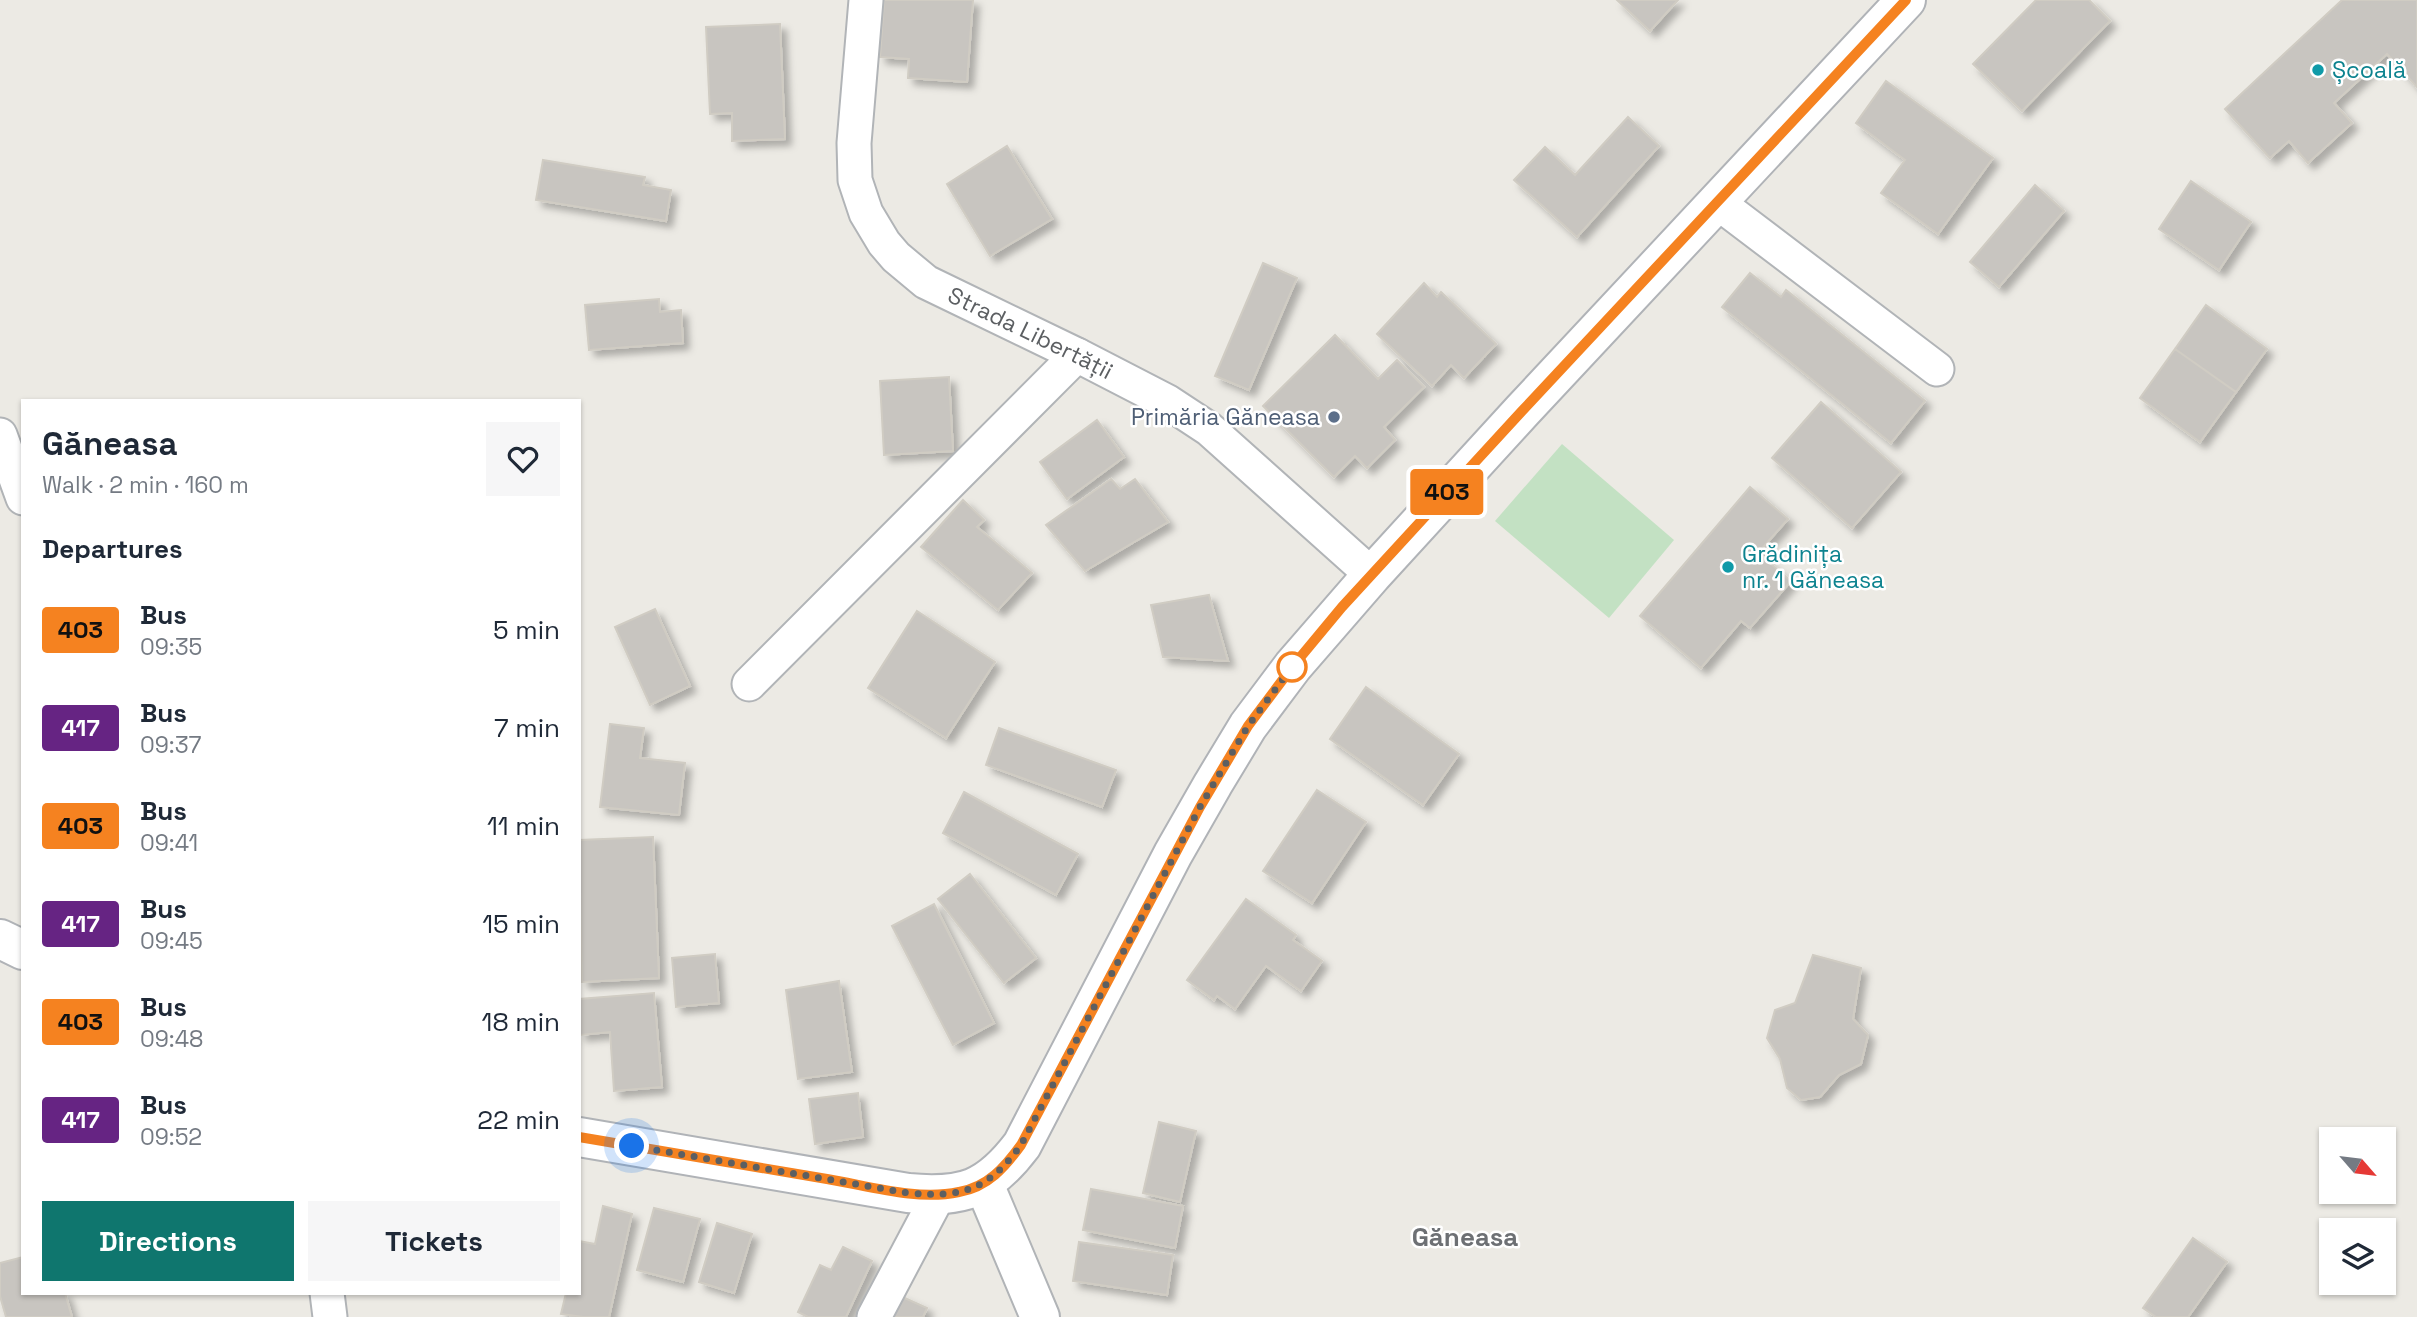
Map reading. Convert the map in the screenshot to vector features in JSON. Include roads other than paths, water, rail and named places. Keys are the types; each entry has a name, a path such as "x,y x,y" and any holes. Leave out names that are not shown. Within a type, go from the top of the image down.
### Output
{"main road":[{"path":"581,1137 938,1196 962,1192 984,1184 1005,1167 1021,1145 1173,854 1248,726 1293,666 1372,575 1906,0"},
{"path":"0,939 21,949"},
{"path":"984,1184 1040,1317"}],"street":[{"name":"Strada Libertății","path":"866,0 854,143 855,180 866,212 884,243 910,271 926,282 1168,402 1209,429 1372,575"},
{"path":"1717,202 1937,369"},
{"path":"749,684 1077,355"},
{"path":"0,435 21,493"},
{"path":"874,1317 938,1196"},
{"path":"327,1295 330,1317"}],"place":[{"name":"Școală","path":"2318,70"},
{"name":"Primăria Găneasa","path":"1334,417"},
{"name":"Grădinița nr. 1 Găneasa","path":"1728,567"}],"district":[{"name":"Găneasa","path":"1465,1237"}]}
